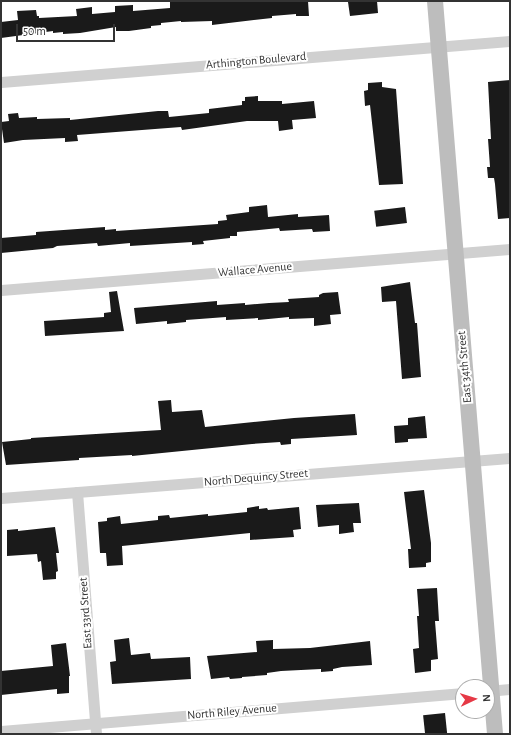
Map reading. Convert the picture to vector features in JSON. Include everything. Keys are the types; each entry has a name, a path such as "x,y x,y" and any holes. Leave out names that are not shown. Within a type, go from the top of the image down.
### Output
{"main road":[{"name":"East 34th Street","path":"435,1 455,253 474,461 488,679"},
{"name":"East 34th Street","path":"493,719 495,734"}],"street":[{"name":"Arthington Boulevard","path":"1,82 510,41"},
{"name":"Wallace Avenue","path":"1,290 510,249"},
{"name":"North Dequincy Street","path":"1,498 510,458"},
{"name":"East 33rd Street","path":"77,492 95,729"},
{"path":"495,690 510,689"},
{"name":"North Riley Avenue","path":"1,731 95,729 455,694"}],"building":[{"path":"170,1 308,1 309,16 296,16 296,14 272,16 272,18 212,25 212,21 181,21 161,23 161,25 151,26 151,28 129,31 116,31 116,27 80,33 63,34 63,32 53,33 53,31 1,38 1,22 18,20 17,11 36,10 39,18 77,16 76,9 92,7 92,14 115,12 115,6 133,5 133,11 170,8"},
{"path":"377,1 378,13 350,16 348,2"},
{"path":"510,80 510,218 498,219 494,178 488,178 487,167 490,167 488,139 491,139 488,82"},
{"path":"382,82 382,87 396,89 403,184 379,185 370,105 365,106 364,91 368,90 368,83"},
{"path":"258,96 258,101 282,101 282,104 314,101 316,118 292,120 293,129 279,131 278,121 247,121 182,130 181,127 77,135 78,141 65,142 65,138 23,140 4,143 1,122 9,121 8,114 18,113 19,118 70,118 70,120 158,111 168,111 169,117 209,113 209,109 242,105 242,101 245,101 245,97"},
{"path":"267,205 268,217 298,214 298,217 329,215 330,231 313,232 312,229 280,231 279,228 237,232 237,236 203,241 204,244 192,245 192,242 130,246 130,243 98,246 97,243 1,253 1,238 36,235 36,232 105,227 105,230 116,229 116,231 218,224 218,221 227,220 226,215 249,212 249,207"},
{"path":"405,207 407,223 376,227 374,211"},
{"path":"410,282 415,323 417,323 421,377 402,379 396,301 382,302 381,287"},
{"path":"117,291 124,331 45,336 44,321 104,317 104,313 111,312 109,292"},
{"path":"338,292 341,314 330,315 331,324 314,326 314,318 289,319 289,317 258,320 258,318 226,320 226,317 186,320 186,322 167,324 167,321 136,324 134,308 217,301 217,305 289,302 288,299 319,297 319,295 323,293"},
{"path":"171,400 172,412 202,410 205,427 294,418 355,414 357,435 291,439 291,444 281,445 280,442 252,444 132,456 79,458 79,460 6,465 2,442 31,438 161,430 158,401"},
{"path":"425,416 427,438 408,439 408,442 395,443 394,426 408,425 408,418"},
{"path":"424,490 431,543 431,562 426,563 426,567 409,568 408,549 411,549 404,492"},
{"path":"359,503 361,523 353,523 354,532 339,534 339,525 318,527 316,505"},
{"path":"259,506 259,509 267,508 268,510 299,507 301,529 293,530 294,537 250,540 250,533 122,546 123,565 107,566 106,553 100,553 98,522 107,521 107,518 120,516 121,524 158,520 158,516 169,515 170,518 247,512 247,508"},
{"path":"55,527 59,553 56,553 58,571 56,572 56,579 43,580 41,561 38,562 37,554 7,556 7,530 18,529 18,531"},
{"path":"437,588 439,621 435,621 438,659 431,660 431,671 415,673 413,649 419,648 417,589"},
{"path":"129,638 131,655 150,653 151,659 190,657 191,679 112,684 110,662 116,661 114,640"},
{"path":"273,640 273,649 310,648 370,641 372,665 342,667 333,669 333,671 321,672 321,669 281,671 267,673 267,675 242,678 230,679 229,677 211,679 207,656 257,652 256,641"},
{"path":"66,643 70,676 69,693 57,694 57,689 1,695 1,671 53,666 51,645"},
{"path":"445,713 447,733 425,734 423,715"}]}
